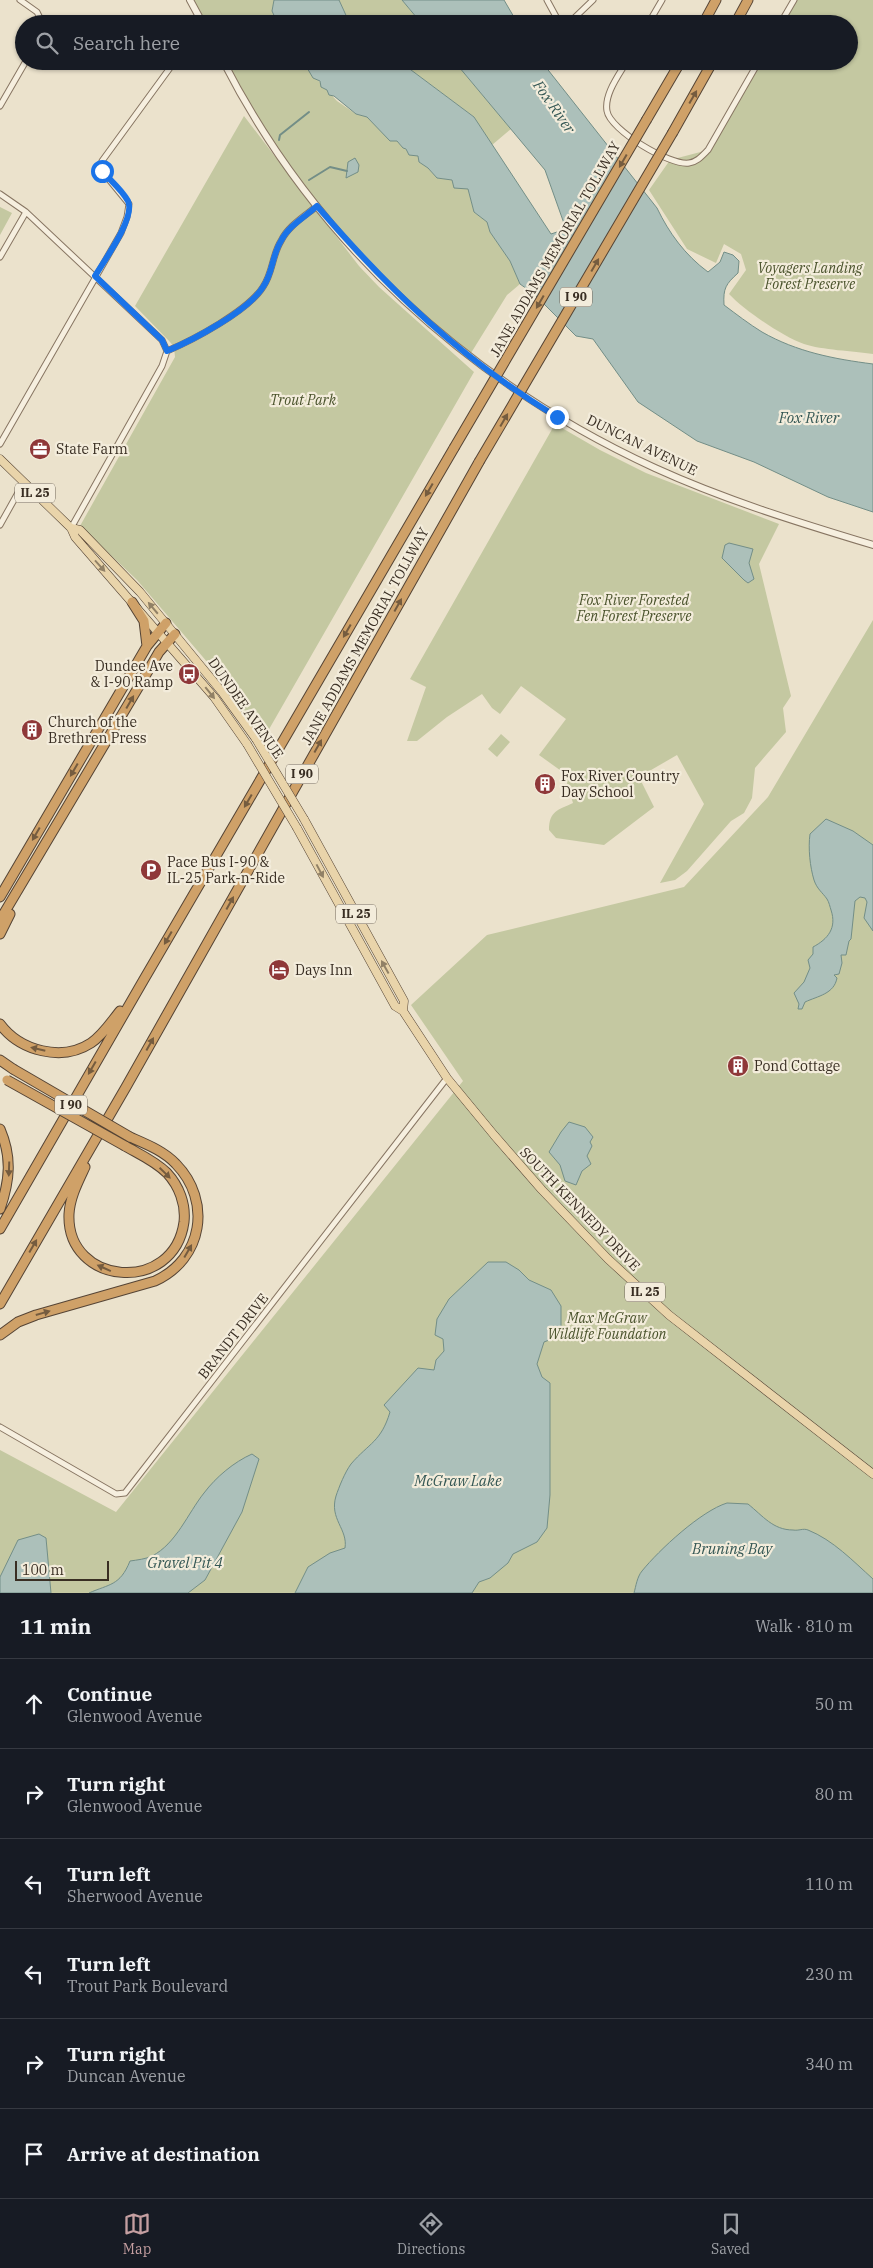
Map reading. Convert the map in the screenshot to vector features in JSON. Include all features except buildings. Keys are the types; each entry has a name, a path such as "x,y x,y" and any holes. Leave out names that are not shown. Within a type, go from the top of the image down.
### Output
{"highway":[{"path":"707,15 716,0"},
{"path":"740,15 748,0"},
{"name":"JANE ADDAMS MEMORIAL TOLLWAY","path":"0,1229 676,70"},
{"name":"JANE ADDAMS MEMORIAL TOLLWAY","path":"0,1304 126,1087 479,462 708,70"},
{"path":"132,602 144,621 147,646"},
{"path":"0,897 147,646 166,623"},
{"path":"0,920 148,671 175,634"},
{"path":"0,934 46,843"},
{"path":"0,1024 11,1036 30,1048 51,1052 76,1050 92,1042 104,1031 143,981"},
{"path":"0,1060 130,1137 168,1156 182,1170 191,1184 198,1204 199,1222 190,1250 179,1265 155,1281 36,1314 18,1322 0,1335"},
{"path":"4,1077 125,1146 156,1164 168,1174 180,1194 185,1212 180,1237 168,1255 149,1268 130,1273 108,1270 92,1262 77,1246 70,1223 71,1204 79,1180 126,1087"},
{"path":"0,1129 8,1151 10,1170 0,1208"}],"main road":[{"name":"DUNDEE AVENUE","path":"0,459 71,528 75,537 214,697 247,744 297,828 395,1006 403,1010 447,1078"},
{"name":"DUNDEE AVENUE","path":"71,528 80,530 140,592 222,692 256,739 304,818 404,1001 403,1010"},
{"name":"SOUTH KENNEDY DRIVE","path":"447,1078 542,1190 608,1259 669,1315 873,1474"}],"street":[{"path":"20,0 38,12 39,15"},
{"path":"190,0 199,15"},
{"path":"547,0 555,15"},
{"path":"577,15 593,0"},
{"path":"653,15 662,0"},
{"path":"785,15 794,0"},
{"path":"0,106 2,98 20,70"},
{"path":"0,444 123,228 128,210 127,200 102,171 100,166 105,155 168,70"},
{"name":"DUNCAN AVENUE","path":"228,70 260,127 317,206 381,279 428,323 483,369 550,413 625,454 683,480 749,505 873,546"},
{"path":"622,70 607,100 607,112 613,124 647,147 680,164 690,163 699,159 708,150 754,70"},
{"path":"0,194 26,212 95,276 162,340 167,351 162,366 71,528"},
{"path":"167,351 187,342 230,316 260,292 268,278 276,252 284,236 317,206"},
{"path":"0,257 26,212"},
{"path":"0,524 24,482"},
{"name":"BRANDT DRIVE","path":"0,1427 116,1494 125,1493 447,1078"}],"green space":[{"path":"193,0 274,0 272,11 274,15 202,15"},
{"path":"339,0 402,0 414,15 346,15"},
{"name":"Voyagers Landing Forest Preserve","path":"792,0 873,0 873,354 828,349 804,344 775,329 754,315 729,294 746,270 741,254 724,244 716,263 687,249 649,190 670,160 708,150 753,70 858,70 858,15 784,15"},
{"path":"231,70 309,70 337,101 356,114 367,117 390,140 397,141 403,148 418,156 419,162 437,178 452,180 455,188 468,188 474,212 487,222 490,232 510,261 520,284 507,295 471,353 400,293 365,258 302,182 248,102"},
{"path":"411,70 462,70 511,129 492,145 474,117"},
{"name":"Trout Park","path":"244,116 359,266 379,287 474,372 264,738 208,663 137,580 80,526 175,357 174,347 135,306"},
{"path":"0,207 12,213 0,235"},
{"name":"Fox River Forested Fen Forest Preserve","path":"555,424 600,450 646,473 779,524 759,564 791,696 783,708 786,732 755,768 752,798 744,813 731,821 687,871 675,880 660,883 704,804 677,755 639,777 654,807 604,845 556,838 549,830 549,824 555,812 573,803 564,773 539,755 566,719 521,686 500,714 492,708 482,694 447,717 417,741 407,741 426,687 410,679"},
{"name":"Max McGraw Wildlife Foundation","path":"873,620 873,1593 0,1593 0,1450 116,1512 463,1081 411,1005 487,935 684,887 768,797"},
{"path":"501,734 510,742 497,757 488,749"}],"water":[{"path":"274,0 339,0 346,15 274,15 272,11"},
{"path":"402,0 504,0 513,15 414,15"},
{"name":"Fox River","path":"308,70 411,70 474,117 551,234 566,229 545,170 462,70 548,70 657,208 672,235 685,251 708,272 720,262 724,252 733,255 739,261 738,273 728,283 725,290 724,305 762,332 789,345 830,357 873,364 873,512 828,497 754,462 697,441 638,402 593,339 576,336 534,294 520,284 510,261 490,232 487,222 474,212 468,189 454,188 452,180 437,178 419,162 418,156 409,155 406,149 397,141 390,141 367,117 356,114 334,96 329,95 327,90 321,87 320,81 313,78"},
{"path":"355,158 359,165 358,172 346,178 348,162"},
{"path":"729,543 753,549 749,563 754,579 748,583 722,558 725,545"},
{"path":"826,819 853,831 873,845 873,931 864,918 867,902 865,898 860,897 855,901 851,939 846,955 841,955 842,963 839,974 834,975 837,978 833,988 805,1002 802,1009 798,1009 799,1004 794,993 804,982 810,968 808,960 813,954 813,947 827,937 833,922 833,916 827,899 814,880 809,851 810,834"},
{"path":"569,1122 585,1127 593,1137 590,1142 592,1146 587,1156 591,1164 582,1171 576,1185 565,1181 560,1165 549,1152"},
{"name":"McGraw Lake","path":"488,1262 506,1262 519,1270 529,1280 551,1290 561,1306 561,1326 557,1337 544,1342 537,1364 542,1377 550,1383 550,1495 547,1528 537,1542 513,1554 508,1563 490,1578 479,1582 472,1593 295,1593 308,1567 330,1553 345,1548 344,1535 334,1504 344,1475 357,1457 383,1430 390,1412 384,1405 418,1368 434,1370 436,1360 444,1351 443,1339 435,1335 437,1319 449,1299"},
{"name":"Gravel Pit 4","path":"252,1454 259,1459 242,1512 205,1580 188,1593 89,1593 118,1580 130,1561 150,1557 160,1551 175,1536 214,1481 226,1470"},
{"name":"Bruning Bay","path":"727,1503 748,1504 780,1528 806,1529 826,1539 873,1579 873,1593 634,1593 640,1573 649,1562 693,1522"},
{"path":"39,1534 46,1538 51,1593 0,1593 0,1577 18,1540"}],"waterway":[{"path":"279,140 280,135 309,112"},
{"path":"309,180 330,167 347,171"}],"place":[{"name":"State Farm","path":"40,449"},
{"name":"Dundee Ave & I-90 Ramp","path":"189,674"},
{"name":"Church of the Brethren Press","path":"32,730"},
{"name":"Fox River Country Day School","path":"545,784"},
{"name":"Pace Bus I-90 & IL-25 Park-n-Ride","path":"151,870"},
{"name":"Days Inn","path":"279,970"},
{"name":"Pond Cottage","path":"738,1066"}],"route":[{"path":"102,171 129,204 123,228 95,276 162,340 166,345 167,351 187,342 230,316 260,292 274,264 280,241 317,206 386,284 428,323 483,369 557,417"}]}
